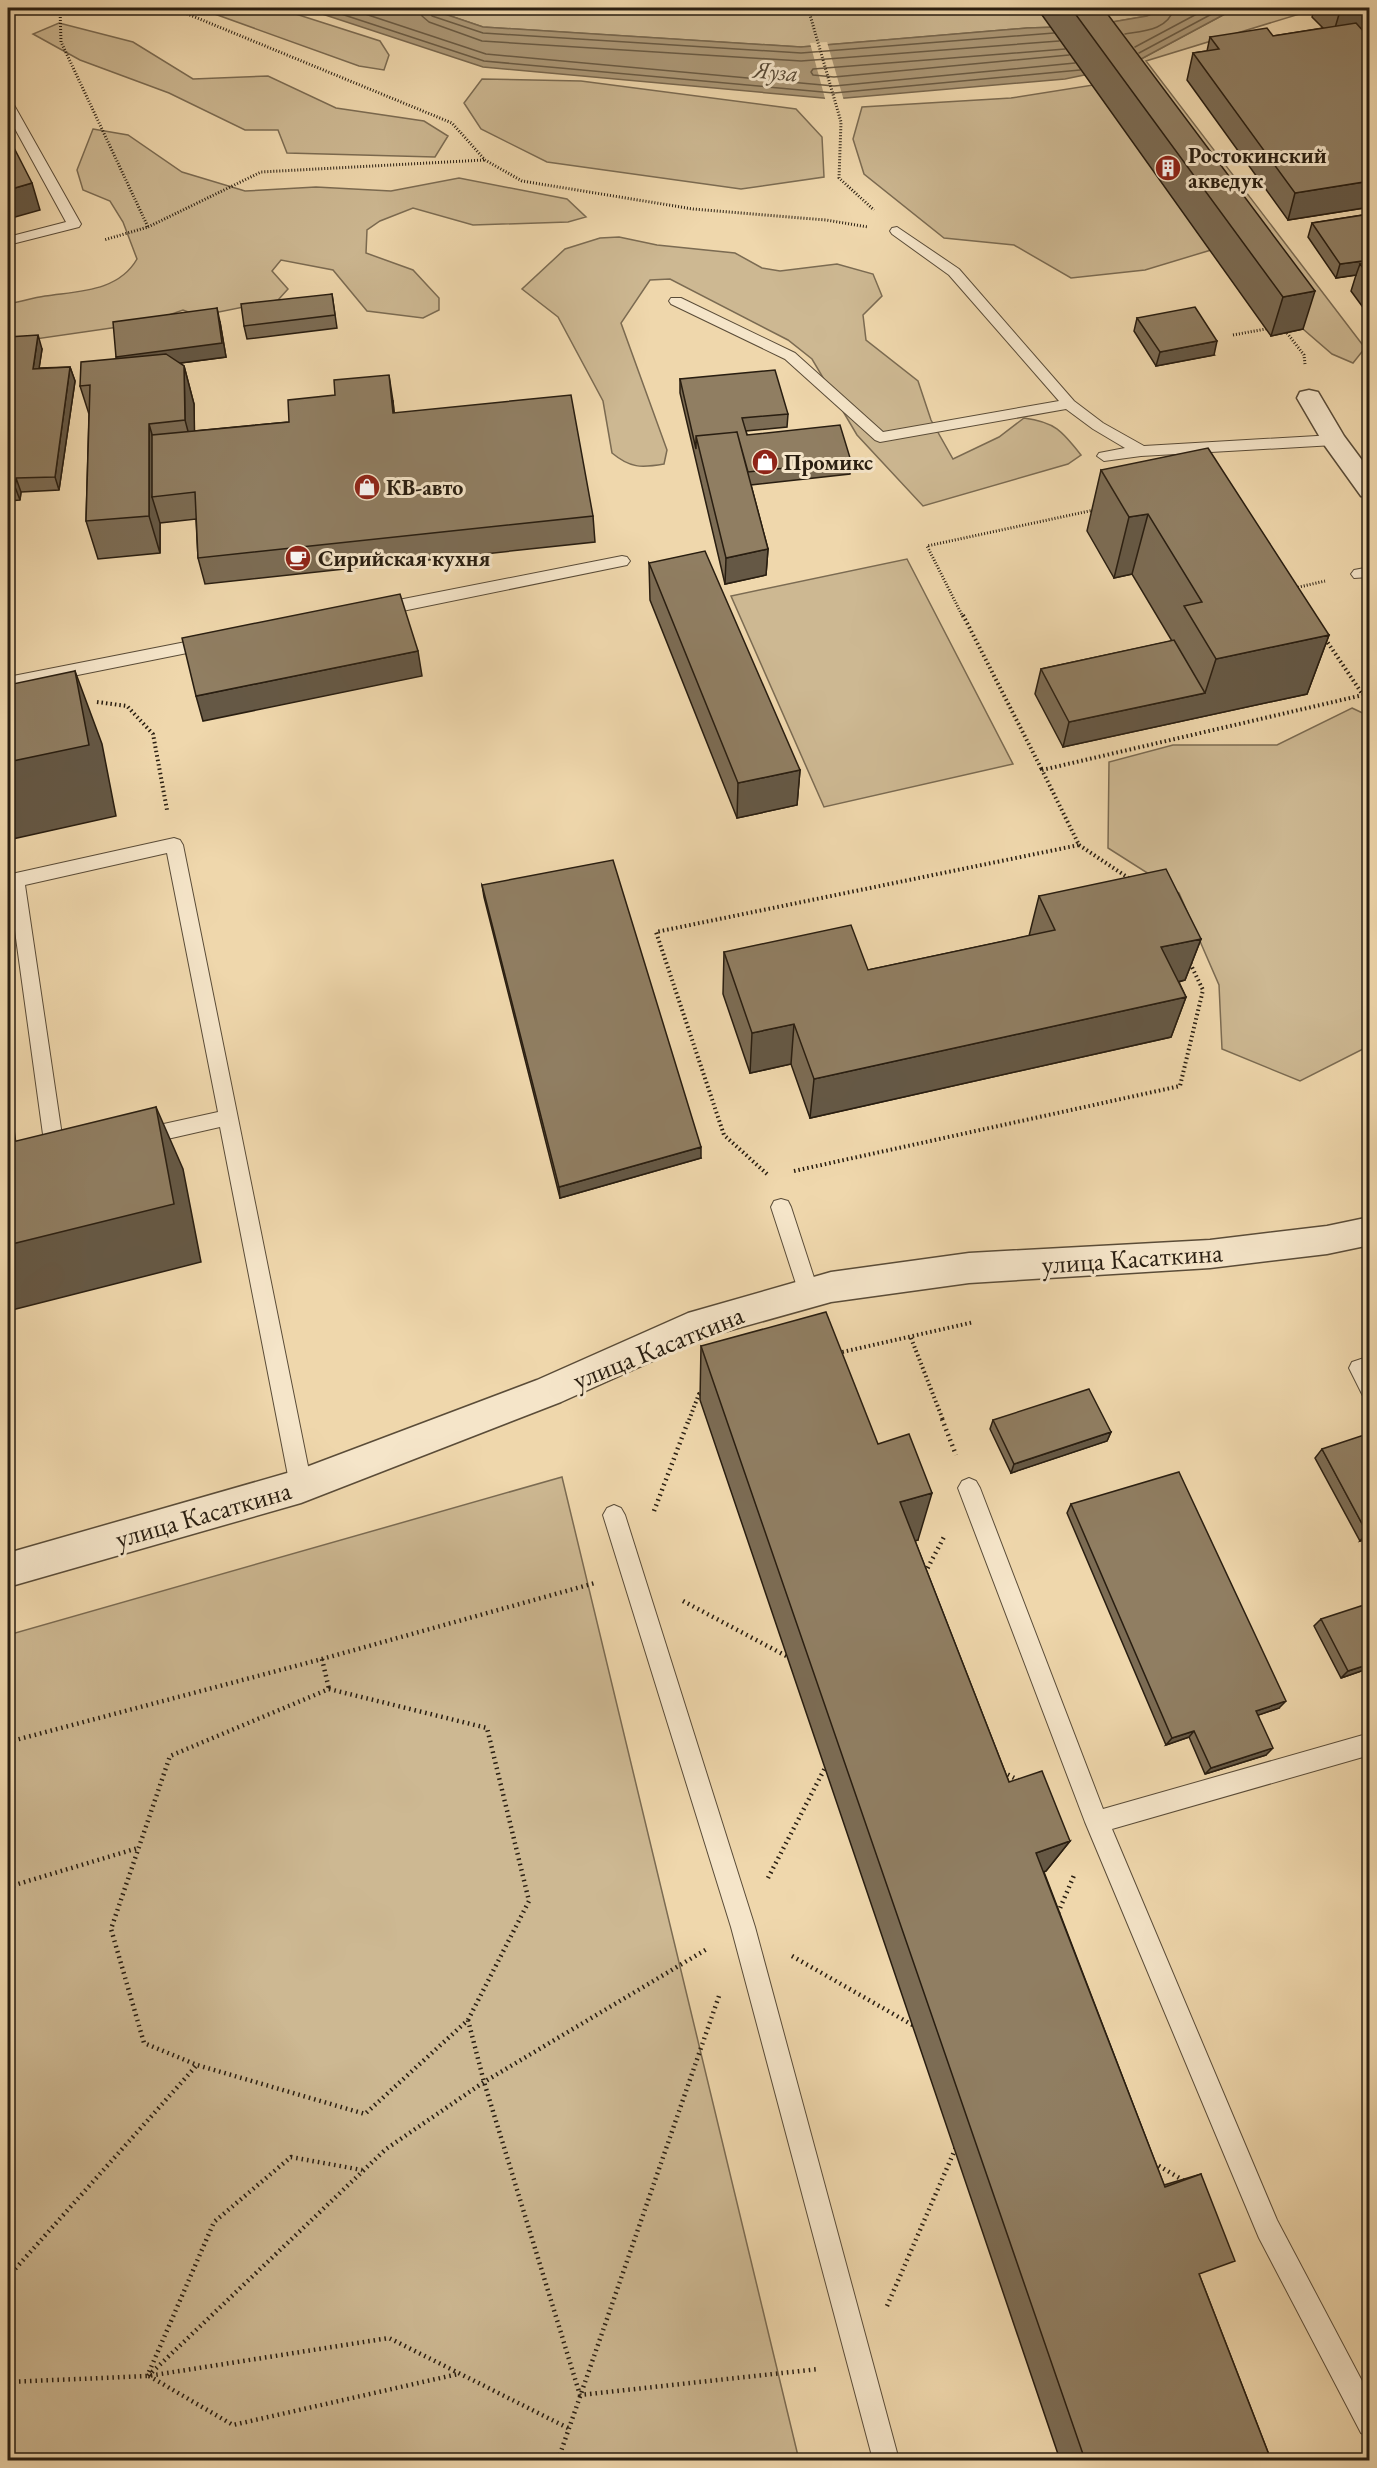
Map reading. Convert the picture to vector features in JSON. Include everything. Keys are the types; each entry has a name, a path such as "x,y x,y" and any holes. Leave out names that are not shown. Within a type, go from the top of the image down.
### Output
{"street":[{"path":"1309,398 1334,440 1367,481"},
{"name":"улица Касаткина","path":"8,1570 301,1486 549,1390 700,1324 831,1287 969,1268 1210,1254 1327,1240 1370,1231"}],"lane":[{"path":"8,105 74,224 8,241"},
{"path":"897,231 954,272 1070,404 1098,426 1141,451"},
{"path":"676,301 790,356 880,437 1070,404"},
{"path":"1104,456 1141,451 1334,440"},
{"path":"367,612 622,561"},
{"path":"8,684 228,640"},
{"path":"79,1151 56,1156 16,880 174,844 226,1118 301,1486"},
{"path":"124,1141 226,1118"},
{"path":"781,1207 809,1293"},
{"path":"1370,1365 1359,1368 1370,1389"},
{"path":"969,1488 1097,1822 1268,2229 1370,2424"},
{"path":"614,1515 743,1927 886,2460"},
{"path":"1097,1822 1370,1744"}],"path":[{"path":"60,8 61,42 148,227"},
{"path":"172,8 452,123 485,160 522,181 693,209 826,220 897,231"},
{"path":"808,8 840,122 839,178 897,231"},
{"path":"94,242 148,227 261,172 485,160"},
{"path":"1233,335 1274,327"},
{"path":"1287,333 1304,355"},
{"path":"1102,508 927,546 1079,845 1137,884"},
{"path":"1299,598 1293,589 1364,573"},
{"path":"1042,770 1362,695 1318,627"},
{"path":"94,701 127,706 153,734 174,844"},
{"path":"770,1177 724,1135 656,932 1079,845"},
{"path":"794,1172 1180,1086 1203,990 1188,958"},
{"path":"830,1354 911,1338 974,1322"},
{"path":"911,1338 969,1488 921,1582"},
{"path":"631,1573 699,1394 710,1391"},
{"path":"8,1742 322,1659 631,1573 799,1663"},
{"path":"322,1659 329,1689"},
{"path":"329,1689 487,1728 529,1901 468,2019 365,2114 197,2065 144,2043 111,1929 139,1847 170,1756 329,1689"},
{"path":"148,2376 386,2149 484,2082 743,1927 829,1759"},
{"path":"995,1767 1025,1784"},
{"path":"1055,1919 1097,1822"},
{"path":"8,1887 139,1847"},
{"path":"743,1927 918,2028"},
{"path":"558,2460 720,1994"},
{"path":"468,2019 484,2082 580,2395"},
{"path":"8,2277 197,2065"},
{"path":"580,2395 861,2365 961,2135"},
{"path":"148,2376 214,2222 291,2157 363,2170"},
{"path":"1144,2158 1196,2188"},
{"path":"8,2382 148,2376 389,2338 568,2428"},
{"path":"148,2376 233,2425 459,2373"}],"shaded area":[{"path":"198,8 277,8 380,41 389,55 384,70 359,66"},
{"path":"427,8 1165,8 1147,16 1089,26 1027,28 801,47 483,27"},
{"path":"1236,8 1319,8 1146,61 1365,348 1353,363 1332,354 1303,329 1128,66"},
{"path":"59,23 133,42 193,79 268,76 336,108 424,121 448,136 435,157 287,153 278,130 245,130 169,93 80,60 33,34"},
{"path":"482,79 581,81 796,109 822,137 824,177 741,189 547,162 481,129 464,103"},
{"path":"1093,85 1211,250 1145,270 1071,278 1014,245 944,238 864,174 853,139 862,107 1011,98"},
{"path":"93,129 128,135 182,172 245,191 316,187 391,191 459,178 567,199 586,217 568,222 473,225 413,208 380,221 367,230 366,253 413,270 439,298 439,310 423,318 367,311 333,270 281,260 272,271 288,289 278,300 199,316 183,310 146,323 8,343 8,304 84,291 108,284 129,270 137,259 123,222 110,201 83,190 77,170"},
{"path":"619,237 657,245 735,253 762,268 780,271 837,264 873,274 882,296 863,315 866,340 918,381 931,420 953,459 999,437 1024,418 1051,425 1081,455 1068,464 923,506 857,435 812,359 788,340 670,279 650,280 621,323 667,450 664,464 636,466 624,462 612,453 603,401 558,317 522,289 565,249 600,238"},
{"path":"907,559 1013,764 824,807 731,596"},
{"path":"1352,708 1369,716 1369,1046 1300,1081 1222,1049 1219,985 1179,893 1108,848 1109,762 1173,745 1277,745"},
{"path":"562,1477 799,2460 8,2460 8,1635"}],"water":[{"name":"Яуза","path":"304,8 427,8 483,27 801,47 1027,28 1089,26 1147,16 1165,8 1236,8 1128,66 1065,79 834,99 483,67"}],"pier":[{"path":"827,42 844,101 826,102 810,43"}],"building":[{"path":"1071,8 1103,8 1315,291 1283,297"},
{"path":"1337,8 1356,8 1340,11"},
{"path":"1356,23 1365,33 1370,33 1370,181 1295,193 1193,53 1219,49 1210,37 1267,28 1273,36"},
{"path":"8,136 32,183 8,190"},
{"path":"1370,214 1370,260 1340,264 1312,223"},
{"path":"1370,263 1370,277 1360,264"},
{"path":"332,294 335,315 244,326 241,304"},
{"path":"1195,307 1217,341 1160,352 1137,318"},
{"path":"217,308 222,343 116,357 113,322"},
{"path":"38,335 33,369 70,367 55,477 16,478 15,487 8,487 8,337"},
{"path":"166,354 184,366 185,420 149,424 149,516 86,521 90,385 80,386 81,362"},
{"path":"775,370 788,414 742,418 747,435 840,425 851,461 748,472 737,432 696,436 696,449 680,379"},
{"path":"389,375 393,413 571,395 593,516 198,558 195,492 152,497 152,435 289,422 288,400 335,395 334,380"},
{"path":"737,432 768,549 726,558 696,436"},
{"path":"1208,448 1329,635 1216,659 1184,606 1202,602 1148,514 1129,517 1101,470"},
{"path":"705,551 800,770 738,783 649,563"},
{"path":"400,594 418,651 196,696 182,638"},
{"path":"1174,640 1205,693 1069,722 1041,669"},
{"path":"75,671 89,745 8,762 8,685"},
{"path":"613,860 701,1147 559,1187 482,885"},
{"path":"1166,869 1201,939 1161,947 1186,997 814,1079 794,1024 752,1033 724,952 851,925 868,970 1055,930 1039,896"},
{"path":"156,1107 174,1204 8,1245 8,1143"},
{"path":"826,1312 878,1444 909,1434 932,1493 900,1502 1009,1782 1042,1771 1070,1841 1036,1853 1165,2187 1201,2174 1235,2261 1199,2274 1271,2460 1085,2460 701,1346"},
{"path":"1089,1389 1111,1432 1014,1464 993,1420"},
{"path":"1370,1433 1370,1532 1367,1533 1322,1449"},
{"path":"1179,1472 1286,1701 1256,1711 1273,1748 1211,1768 1194,1731 1172,1738 1071,1504"},
{"path":"1364,1605 1370,1616 1370,1664 1348,1671 1321,1619"}],"place":[{"name":"Ростокинский акведук","path":"1168,168"},
{"name":"Промикс","path":"765,462"},
{"name":"КВ-авто","path":"367,487"},
{"name":"Сирийская кухня","path":"298,558"}]}
